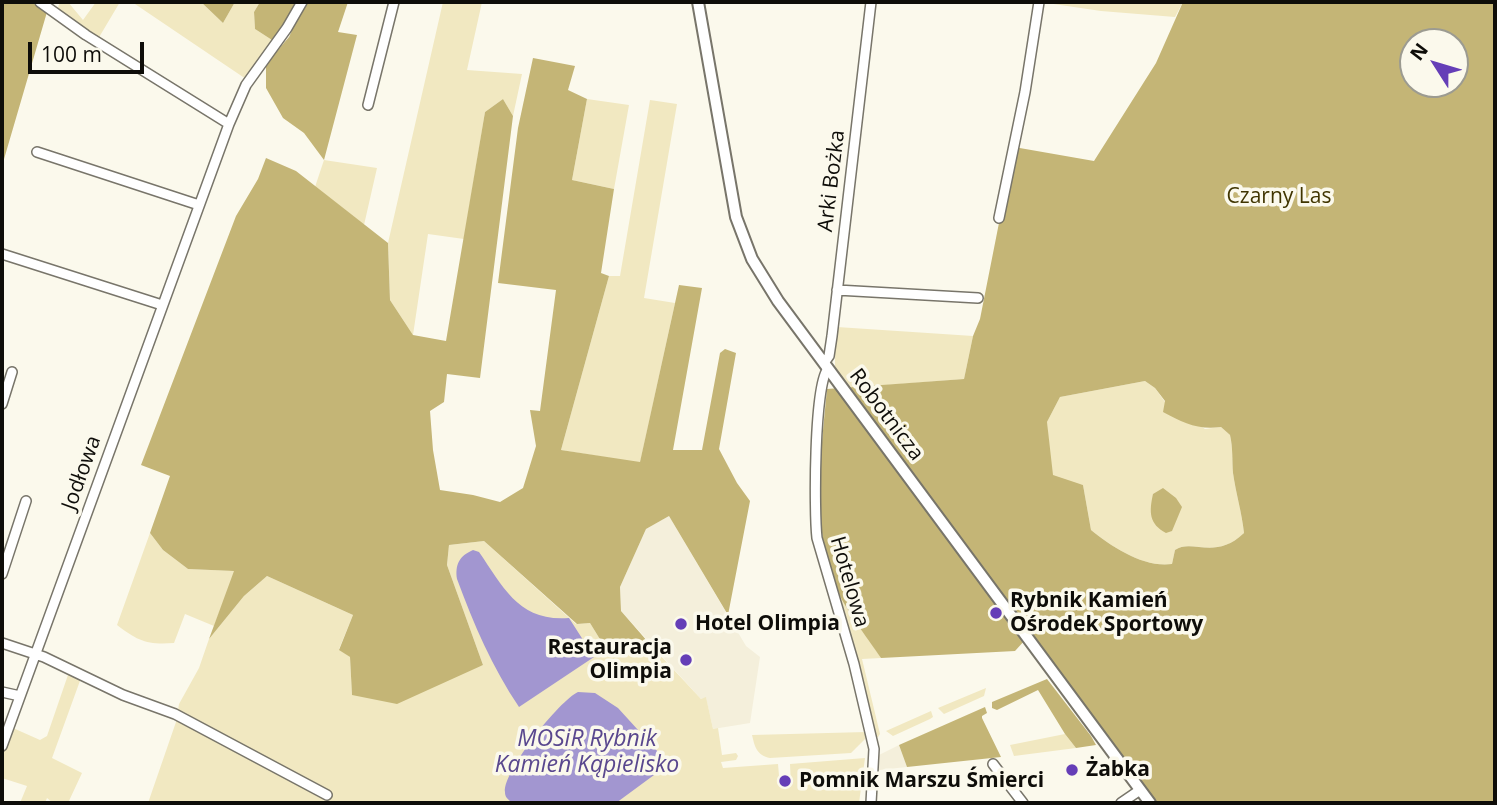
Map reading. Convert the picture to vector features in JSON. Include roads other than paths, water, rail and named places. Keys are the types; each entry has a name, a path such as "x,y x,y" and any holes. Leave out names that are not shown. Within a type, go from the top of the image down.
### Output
{"street":[{"path":"40,2 86,35 229,124"},
{"name":"Jodłowa","path":"2,746 229,124 246,85 287,28 302,2"},
{"path":"368,105 394,2"},
{"name":"Robotnicza","path":"698,2 731,195 743,238 763,280 1150,803"},
{"name":"Arki Bożka","path":"826,366 830,353 871,2"},
{"path":"999,218 1025,92 1039,2"},
{"path":"37,152 199,205"},
{"path":"2,254 162,305"},
{"path":"837,290 978,298"},
{"name":"Hotelowa","path":"826,366 822,378 814,517 817,538 854,664 874,749 871,803"},
{"path":"2,404 12,372"},
{"path":"2,574 26,501"},
{"path":"2,643 35,654 123,695 175,714 327,795"},
{"path":"2,692 20,696"},
{"path":"993,764 1023,803"},
{"path":"1121,803 1140,790"}],"water":[{"path":"473,550 479,552 505,590 525,608 552,618 569,618 594,657 519,707 484,645 457,579 459,562"},
{"name":"MOSiR Rybnik Kamień Kąpielisko","path":"578,692 595,693 618,708 669,764 616,803 507,803 510,801 505,794 507,782 522,753 546,722"}],"place":[{"name":"Rybnik Kamień Ośrodek Sportowy","path":"996,613"},
{"name":"Hotel Olimpia","path":"681,624"},
{"name":"Restauracja Olimpia","path":"686,660"},
{"name":"Żabka","path":"1072,770"},
{"name":"Pomnik Marszu Śmierci","path":"785,781"}],"park label":[{"name":"Czarny Las","path":"1279,197"}]}
